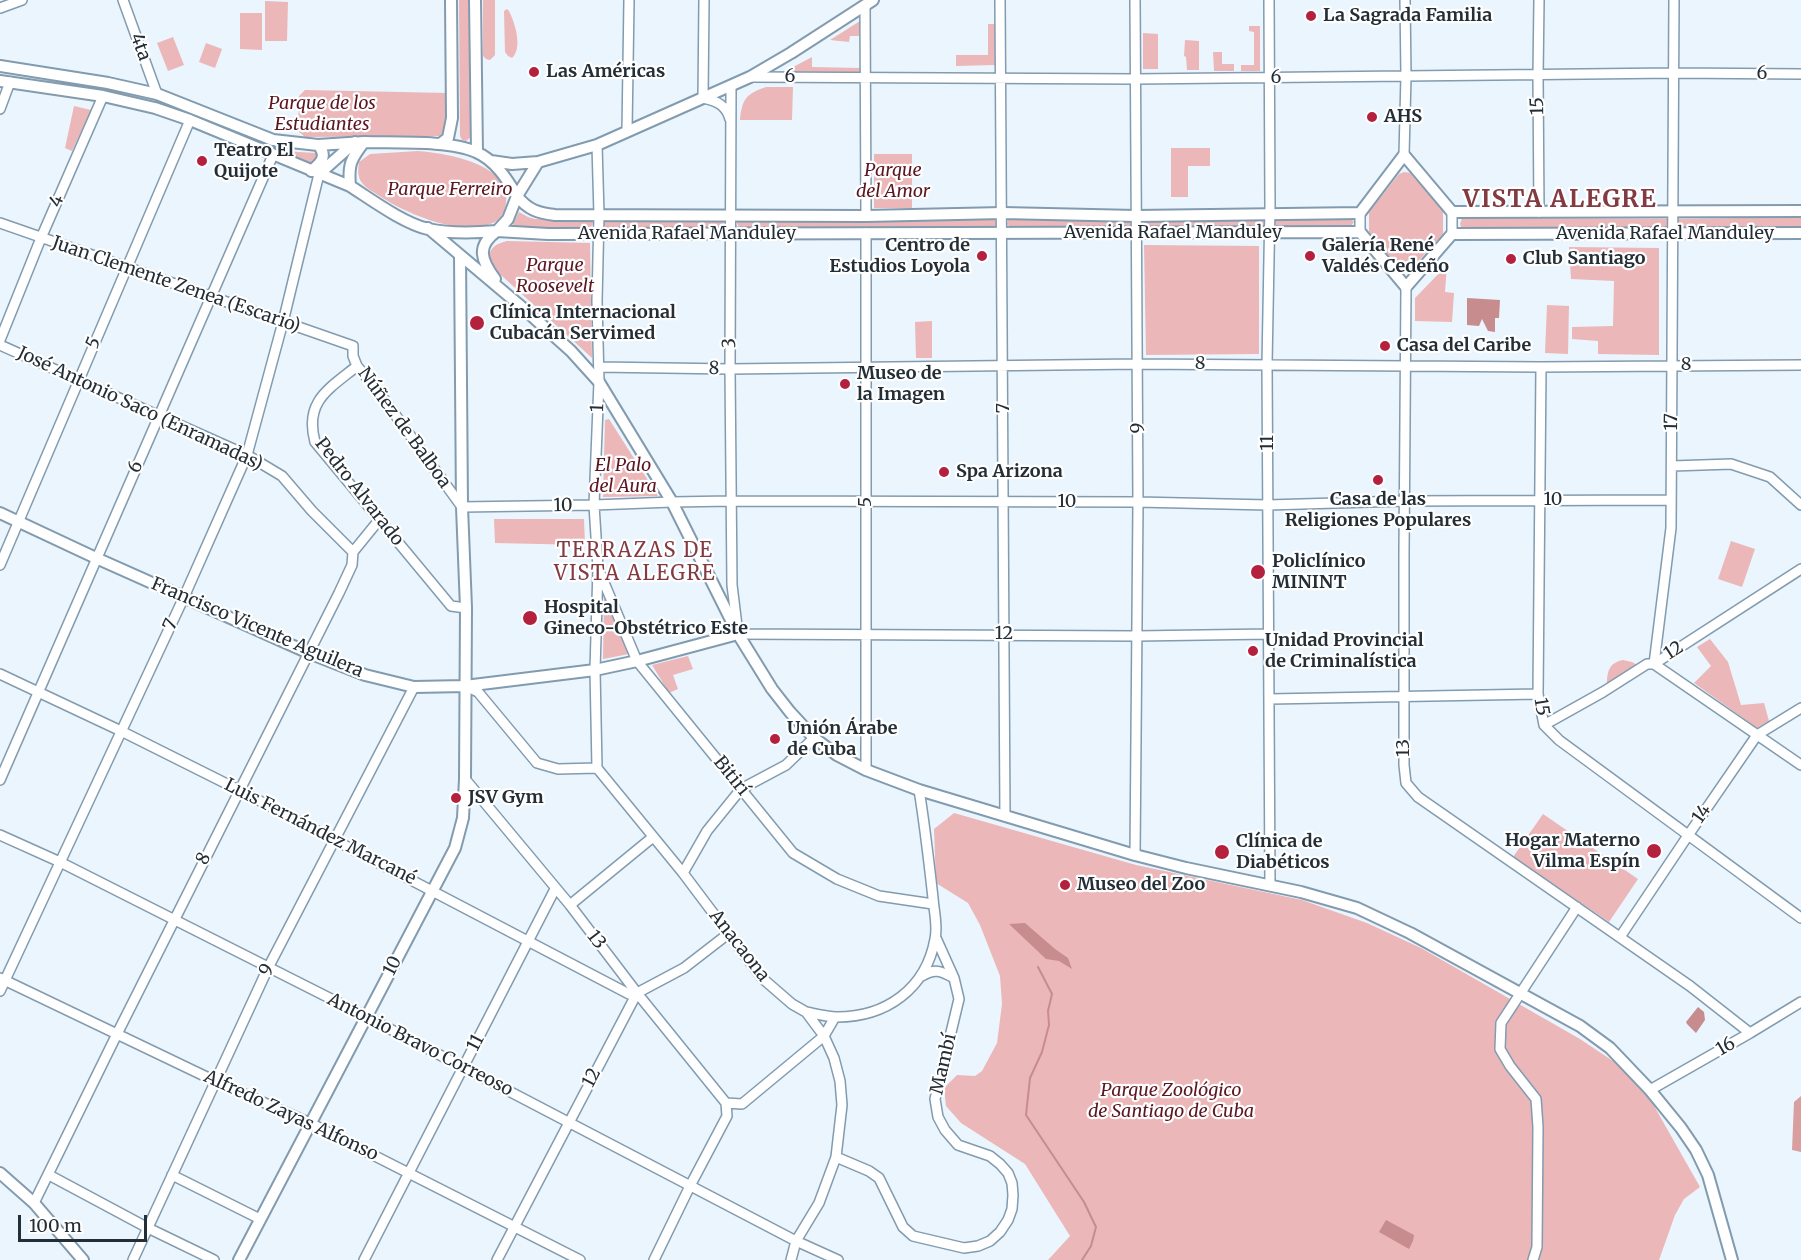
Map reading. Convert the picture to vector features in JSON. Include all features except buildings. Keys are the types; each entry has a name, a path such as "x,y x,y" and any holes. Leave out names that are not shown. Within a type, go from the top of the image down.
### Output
{"main road":[{"path":"440,144 448,138 452,118 451,0"},
{"path":"475,0 477,152"},
{"path":"491,161 512,164 538,162 597,145 731,87 869,3"},
{"path":"1,65 108,83 157,94 267,139 318,145 360,142 459,146 477,152 491,161 506,178 517,196"},
{"path":"5,81 103,96 155,108 190,120 350,186 383,207 415,224 428,228 570,351 599,382 672,502 738,634 772,689 814,738 837,755 866,770 919,790 1135,855 1301,892 1357,908 1410,933 1580,1026 1610,1048 1650,1090 1696,1150 1708,1175 1732,1260"},
{"path":"315,173 360,142"},
{"path":"350,186 348,168 360,142"},
{"path":"315,173 324,156 318,145"},
{"path":"1360,213 1404,155 1452,212"},
{"path":"505,293 487,268 484,259 484,242 508,219 517,196 538,162"},
{"name":"Avenida Rafael Manduley","path":"517,196 530,209 540,213 599,215 866,216 1003,213 1136,216 1360,213"},
{"name":"Avenida Rafael Manduley","path":"1452,212 1801,211"},
{"name":"Avenida Rafael Manduley","path":"428,228 473,234 497,231 548,234 1360,232"},
{"path":"1360,232 1406,287 1452,234"},
{"name":"Avenida Rafael Manduley","path":"1452,234 1801,233"},
{"name":"10","path":"239,1260 455,848 460,834 465,779 466,608 462,507 460,255"},
{"name":"Francisco Vicente Aguilera","path":"0,513 309,653 365,675 414,687 465,686 595,670 738,634"},
{"path":"0,1173 34,1203 83,1260"}],"street":[{"path":"0,8 22,0"},
{"name":"4ta","path":"123,0 157,94"},
{"path":"627,131 629,0"},
{"path":"704,0 703,98 723,105 731,123"},
{"name":"7","path":"1000,0 1005,816"},
{"name":"9","path":"1135,0 1138,502 1135,855"},
{"name":"11","path":"1269,0 1270,234 1267,364 1270,885"},
{"path":"1404,155 1405,0"},
{"name":"15","path":"1539,0 1539,212"},
{"name":"17","path":"1654,664 1671,528 1674,0"},
{"path":"866,216 866,78 869,3"},
{"name":"6","path":"750,77 1136,79 1674,73 1801,74"},
{"path":"0,109 5,81"},
{"name":"3","path":"731,87 732,585 738,634"},
{"name":"4","path":"0,340 41,238 103,96"},
{"name":"5","path":"0,565 190,120"},
{"name":"1","path":"595,670 598,568 594,506 599,382 597,145"},
{"name":"6","path":"0,780 273,155"},
{"name":"7","path":"0,991 2,979 60,862 184,597 246,455 283,322 315,173"},
{"path":"1452,212 1452,234"},
{"path":"1360,213 1360,232"},
{"name":"Juan Clemente Zenea (Escario)","path":"0,223 353,346"},
{"name":"5","path":"866,233 866,770"},
{"name":"13","path":"1406,287 1404,365 1406,783 1418,797 1690,986 1750,1033"},
{"name":"José Antonio Saco (Enramadas)","path":"0,345 246,455 282,476 312,511 353,552"},
{"name":"Núñez de Balboa","path":"353,346 353,356 357,366 378,391 462,507"},
{"name":"8","path":"598,367 730,369 1137,364 1541,367 1801,365"},
{"name":"Pedro Alvarado","path":"357,366 324,393 316,403 312,415 315,442 451,606 466,608"},
{"name":"15","path":"1541,367 1538,694 1544,724 1559,740 1801,918"},
{"path":"1672,466 1731,464 1770,477 1801,506"},
{"name":"10","path":"462,507 594,506 731,501 1138,502 1268,505 1404,501 1671,500"},
{"name":"8","path":"34,1203 309,653 352,565 353,552 379,520"},
{"name":"Bitirí","path":"598,568 637,661 793,853 837,879 879,896 933,904"},
{"name":"12","path":"1544,724 1603,692 1647,664 1654,664 1801,569"},
{"name":"12","path":"738,634 1137,636 1269,634"},
{"path":"1654,664 1801,765"},
{"path":"465,686 478,692 537,763 558,770 597,768 595,670"},
{"name":"Luis Fernández Marcané","path":"0,674 239,790 629,994 637,993"},
{"name":"9","path":"134,1260 268,968 414,687"},
{"path":"1270,699 1538,694"},
{"name":"14","path":"1620,938 1757,735 1801,708"},
{"path":"683,873 707,831 741,789 786,765 814,738"},
{"name":"Anacaona","path":"597,768 683,873 767,983 792,1004 806,1012 824,1036 834,1058 840,1081 842,1106 836,1157 819,1203 796,1240 791,1260"},
{"name":"13","path":"465,779 570,905 637,993 726,1102"},
{"path":"919,790 927,839 936,938 922,976"},
{"name":"Antonio Bravo Correoso","path":"0,834 367,1017 690,1186 838,1260"},
{"path":"570,905 653,837"},
{"name":"11","path":"364,1260 555,889"},
{"path":"1533,1260 1537,1247 1536,1099 1510,1066 1500,1049 1501,1023 1577,907"},
{"path":"637,993 684,968 728,934"},
{"name":"Mambí","path":"836,1157 879,1178 903,1227 913,1236 964,1248 978,1246 990,1241 1008,1220 1013,1195 1008,1173 990,1156 958,1144 945,1130 938,1117 935,1099 959,999 954,978 936,938"},
{"path":"806,1012 835,1017 863,1014 902,997 931,970 943,972 954,978"},
{"name":"Alfredo Zayas Alfonso","path":"2,979 215,1081 310,1123 580,1260"},
{"name":"12","path":"497,1260 637,993"},
{"name":"16","path":"1650,1090 1801,1002"},
{"path":"654,1260 727,1116 726,1102 742,1104 824,1036 835,1017"},
{"path":"49,1175 214,1260"},
{"path":"172,1175 260,1219"}],"green space":[{"path":"459,0 471,0 472,136 466,141 460,136"},
{"path":"483,0 495,0 495,55 490,60 483,56"},
{"path":"265,1 288,2 287,41 265,41"},
{"path":"507,9 514,22 517,35 517,48 512,58 505,52 504,11"},
{"path":"240,13 262,13 262,50 240,49"},
{"path":"860,21 859,36 850,36 849,42 830,40"},
{"path":"988,24 995,24 995,65 956,66 956,55 988,55"},
{"path":"1249,26 1260,26 1260,71 1241,71 1241,65 1254,65 1254,32 1249,31"},
{"path":"1143,33 1158,34 1158,69 1143,69"},
{"path":"173,37 184,65 168,71 157,43"},
{"path":"1185,40 1199,41 1199,70 1187,70 1184,56"},
{"path":"206,43 222,49 215,68 199,62"},
{"path":"1213,52 1222,52 1222,64 1234,64 1234,71 1214,71"},
{"path":"812,57 812,67 860,68 859,73 780,74"},
{"path":"766,87 793,87 792,120 740,120 746,98"},
{"name":"Parque de los Estudiantes","path":"305,90 448,93 448,128 440,136 305,137 298,131 299,96"},
{"path":"74,106 91,110 72,151 65,148"},
{"path":"1171,148 1210,148 1210,166 1188,166 1188,197 1171,197"},
{"path":"283,151 316,153 318,157 314,163 307,164"},
{"name":"Parque Ferreiro","path":"418,151 460,158 489,170 506,190 506,204 501,216 493,223 477,227 447,225 402,209 370,190 360,179 359,162 370,154"},
{"name":"Parque del Amor","path":"874,154 912,154 912,208 874,208"},
{"path":"1410,173 1443,211 1443,234 1413,267 1405,271 1399,268 1369,232 1369,212 1399,174"},
{"path":"519,212 535,219 588,219 593,224 589,229 517,228 513,224"},
{"path":"1801,217 1801,227 1462,229 1460,224 1462,218"},
{"path":"1261,218 1265,223 1263,227 1142,228 1141,225 1142,221"},
{"path":"1350,218 1354,222 1350,227 1275,227 1273,223 1277,219"},
{"path":"993,219 997,222 994,229 739,228 737,223 741,220"},
{"path":"1011,219 1127,219 1131,224 1129,228 1011,228 1007,224"},
{"path":"606,220 721,221 726,225 725,229 606,229 603,224"},
{"name":"Parque Roosevelt","path":"507,241 590,243 592,358 491,266 488,258 492,249"},
{"path":"1144,245 1259,246 1259,354 1146,355"},
{"path":"1569,247 1659,248 1659,355 1598,354 1598,341 1572,339 1572,327 1613,326 1614,281 1571,279"},
{"path":"1447,265 1445,292 1454,293 1452,322 1415,321 1415,298"},
{"path":"1547,305 1569,306 1568,354 1545,353"},
{"path":"932,321 932,358 916,358 915,322"},
{"name":"El Palo del Aura","path":"609,419 658,496 603,497 605,420"},
{"path":"494,519 584,519 585,545 495,543"},
{"path":"1731,541 1755,549 1742,587 1718,579"},
{"path":"604,597 629,654 603,659"},
{"path":"1710,639 1728,662 1741,705 1764,703 1769,721 1757,728 1694,683 1711,666 1697,647"},
{"path":"688,656 693,669 673,675 678,689 669,693 652,665"},
{"path":"1623,660 1639,666 1607,685 1610,668"},
{"name":"Parque Zoológico de Santiago de Cuba","path":"954,813 1136,865 1302,900 1367,923 1421,948 1580,1039 1613,1061 1649,1097 1700,1187 1684,1199 1675,1215 1659,1260 1048,1260 1070,1236 1025,1164 961,1123 946,1106 944,1088 957,1075 975,1076 982,1071 997,1043 1002,1004 1000,976 980,925 968,903 936,883 934,829"},
{"path":"1543,814 1638,879 1609,922 1513,857"}],"shaded area":[{"path":"1467,298 1500,300 1499,318 1495,318 1495,332 1488,331 1482,319 1479,326 1467,325"},
{"path":"1025,923 1068,958 1072,969 1059,961 1046,959 1009,924"},
{"path":"1698,1007 1704,1012 1705,1020 1696,1033 1686,1022"},
{"path":"1801,1096 1801,1152 1792,1150 1794,1102"},
{"path":"1386,1220 1414,1235 1409,1249 1379,1232"}],"waterway":[{"path":"1038,967 1052,994 1048,1011 1049,1025 1042,1052 1030,1078 1026,1115 1084,1202 1096,1227 1091,1246 1082,1260"}],"place":[{"name":"La Sagrada Familia","path":"1311,16"},
{"name":"Las Américas","path":"534,72"},
{"name":"AHS","path":"1372,117"},
{"name":"Teatro El Quijote","path":"202,161"},
{"name":"Centro de Estudios Loyola","path":"982,256"},
{"name":"Galería René Valdés Cedeño","path":"1310,256"},
{"name":"Club Santiago","path":"1511,259"},
{"name":"Clínica Internacional Cubacán Servimed","path":"477,323"},
{"name":"Casa del Caribe","path":"1385,346"},
{"name":"Museo de la Imagen","path":"845,384"},
{"name":"Spa Arizona","path":"944,472"},
{"name":"Casa de las Religiones Populares","path":"1378,480"},
{"name":"Policlínico MININT","path":"1258,572"},
{"name":"Hospital Gineco-Obstétrico Este","path":"530,618"},
{"name":"Unidad Provincial de Criminalística","path":"1253,651"},
{"name":"Unión Árabe de Cuba","path":"775,739"},
{"name":"JSV Gym","path":"456,798"},
{"name":"Hogar Materno Vilma Espín","path":"1654,851"},
{"name":"Clínica de Diabéticos","path":"1222,852"},
{"name":"Museo del Zoo","path":"1065,885"}],"district":[{"name":"VISTA ALEGRE","path":"1560,200"},
{"name":"TERRAZAS DE VISTA ALEGRE","path":"635,562"}]}
